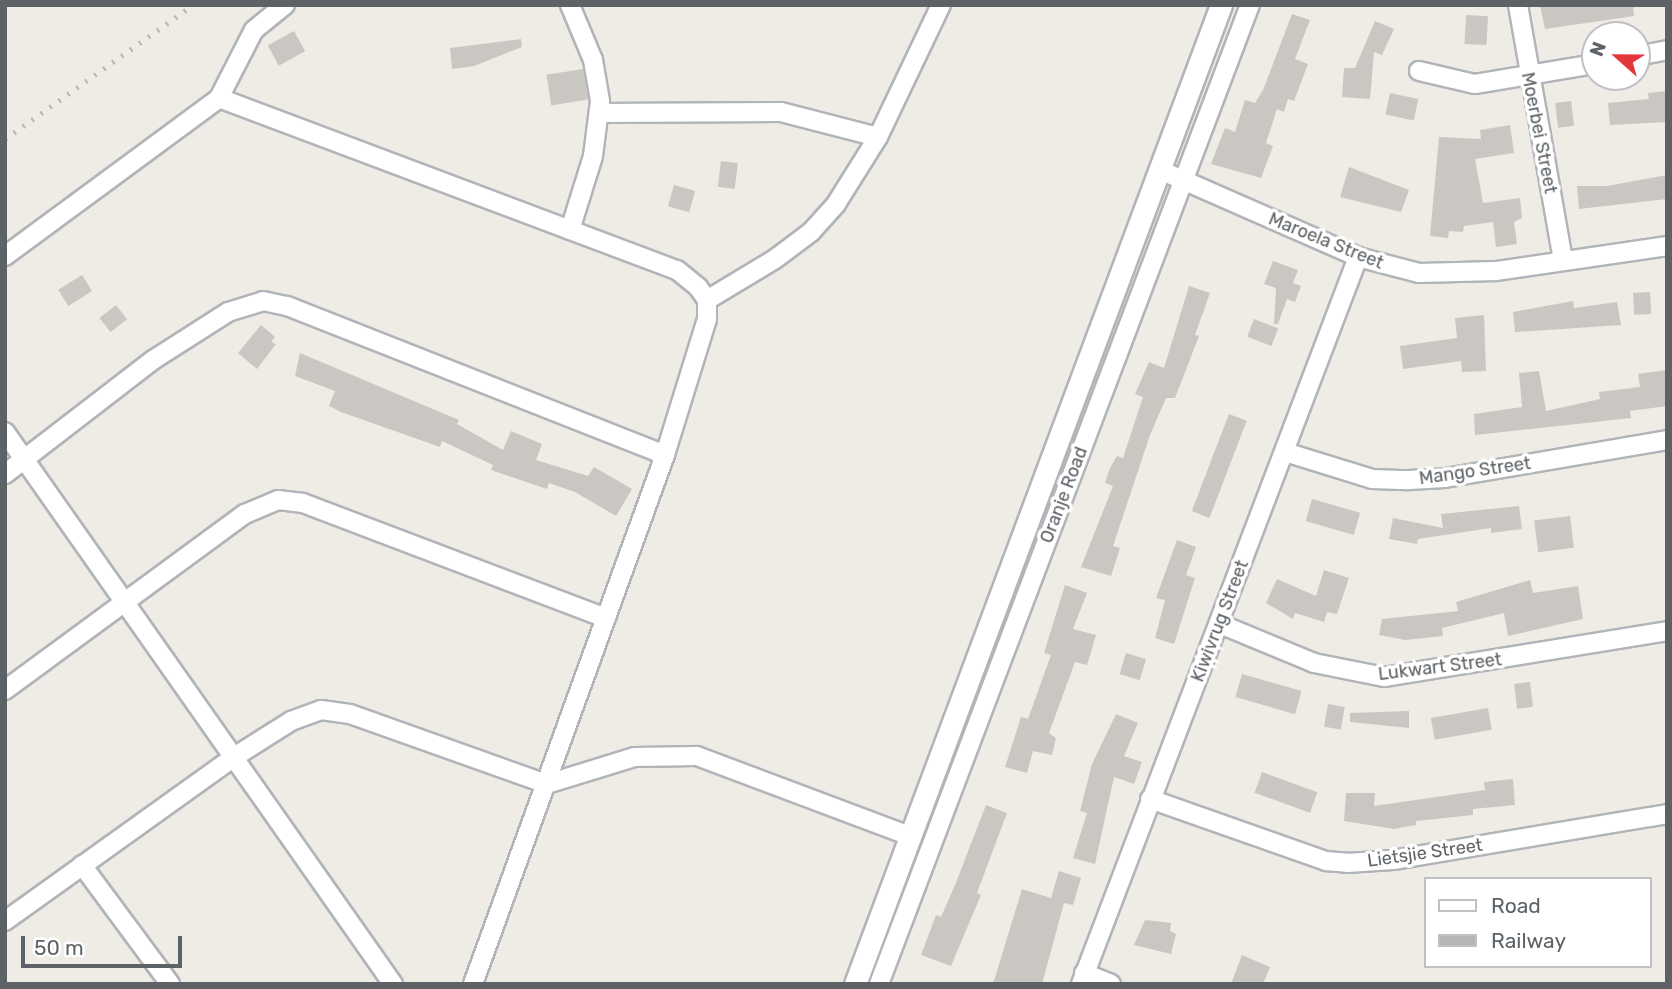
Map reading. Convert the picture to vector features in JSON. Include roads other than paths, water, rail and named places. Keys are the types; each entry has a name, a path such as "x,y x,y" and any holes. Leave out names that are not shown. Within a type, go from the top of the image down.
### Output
{"street":[{"path":"5,256 219,98 254,30 285,5"},
{"path":"570,5 593,60 599,113 593,156 570,230"},
{"path":"707,300 811,232 836,204 878,137 941,5"},
{"path":"855,984 1221,5"},
{"name":"Oranje Road","path":"879,984 1250,5"},
{"name":"Moerbei Street","path":"1518,5 1528,77 1563,260"},
{"path":"1419,71 1475,84 1581,67"},
{"path":"219,98 677,270 698,287 707,300 703,336 665,455 473,984"},
{"path":"599,113 781,113 878,137"},
{"name":"Maroela Street","path":"1160,170 1358,257 1419,273 1465,274 1667,246"},
{"name":"Kiwivrug Street","path":"1082,978 1220,624 1358,257"},
{"path":"5,474 153,360 228,312 263,301 287,306 665,455"},
{"path":"5,432 127,604 232,759 393,984"},
{"name":"Mango Street","path":"1285,452 1372,479 1409,480 1445,478 1667,440"},
{"path":"5,690 127,604 245,513 290,500 606,618"},
{"name":"Lukwart Street","path":"1220,624 1314,663 1384,677 1667,631"},
{"path":"5,921 232,759 307,713 328,711 350,715 547,784 635,757 697,756 910,836"},
{"name":"Lietsjie Street","path":"1150,799 1326,861 1347,863 1393,860 1667,814"},
{"path":"82,865 170,984"},
{"path":"1082,978 1111,984"}],"railway":[{"path":"5,139 193,5"}]}
